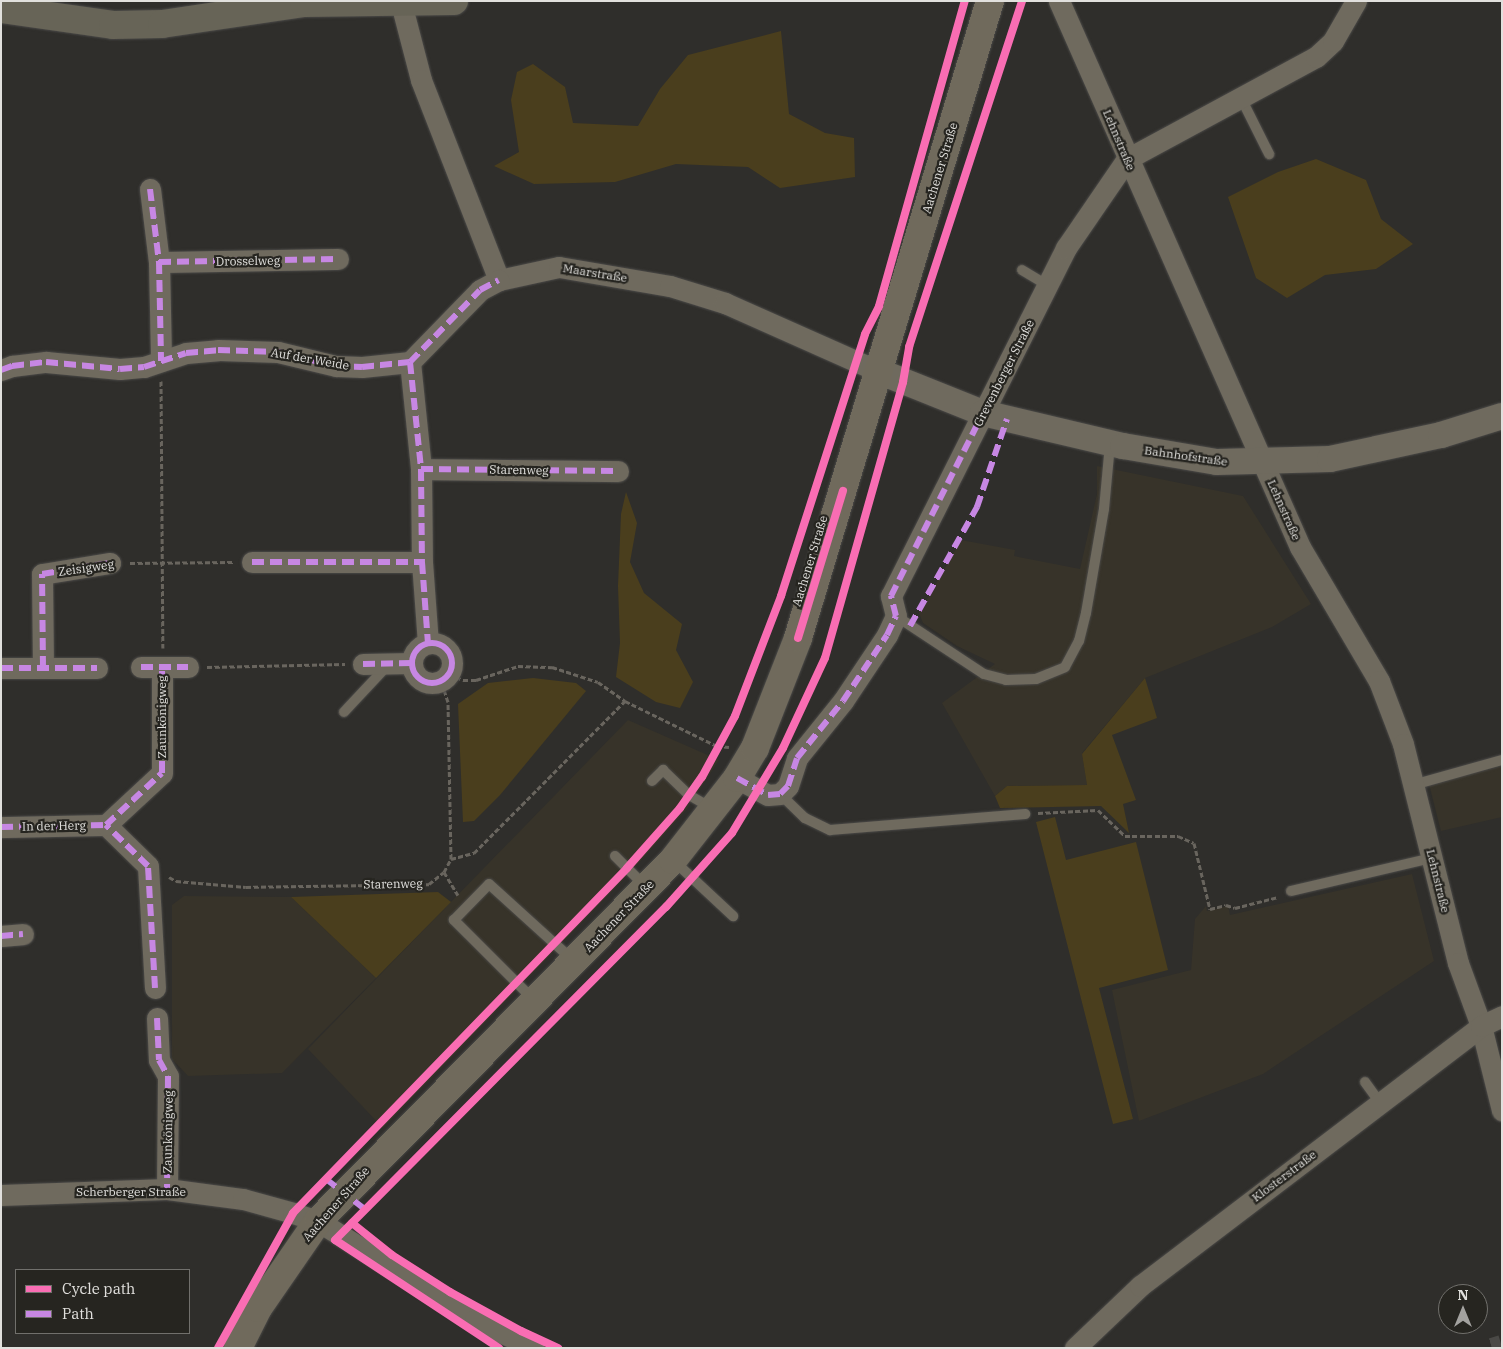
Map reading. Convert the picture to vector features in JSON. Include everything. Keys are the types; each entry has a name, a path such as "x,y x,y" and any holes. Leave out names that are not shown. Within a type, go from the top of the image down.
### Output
{"main road":[{"path":"1,9 123,25 223,17 304,3 454,1"},
{"name":"Aachener Straße","path":"238,1348 258,1308 318,1221 673,860 714,810 737,778 755,748 798,638 990,1"}],"street":[{"name":"Lehnstraße","path":"1059,1 1127,159 1300,547 1379,681 1403,744 1458,963 1481,1026 1502,1110"},
{"name":"Grevenberger Straße","path":"896,616 891,596 1066,248 1127,159 1316,57 1333,40 1356,1"},
{"path":"401,3 421,80 499,280 480,290 410,362 421,469 422,562 428,643"},
{"path":"150,189 159,262 161,361"},
{"name":"Drosselweg","path":"159,262 338,259"},
{"name":"Maarstraße","path":"499,280 559,267 670,286 725,303 878,371"},
{"name":"Auf der Weide","path":"1,370 12,366 46,362 120,369 144,367 186,353 244,350 278,352 336,366 362,367 410,362"},
{"name":"Bahnhofstraße","path":"878,371 983,413 1110,444 1217,462 1263,463 1330,459 1414,442 1502,416"},
{"name":"Starenweg","path":"421,469 618,471"},
{"path":"252,562 422,562"},
{"name":"Zeisigweg","path":"43,668 42,574 110,563"},
{"path":"737,778 768,795 780,794 788,786 797,758 843,700 896,616"},
{"path":"428,643 447,649 453,661 445,678 421,680 412,663 417,650 428,643"},
{"path":"363,664 412,663"},
{"path":"141,667 188,667"},
{"path":"1,668 97,668"},
{"name":"Zaunkönigweg","path":"106,825 162,773 162,668"},
{"path":"106,825 148,866 155,988"},
{"name":"In der Herg","path":"1,827 106,825"},
{"path":"1,936 23,934"},
{"name":"Klosterstraße","path":"1076,1348 1140,1286 1481,1026 1502,1016"},
{"name":"Zaunkönigweg","path":"157,1018 159,1060 168,1076 167,1189"},
{"name":"Scherberger Straße","path":"1,1195 167,1189 242,1199 318,1221 475,1320 534,1348"}],"lane":[{"path":"1241,98 1269,154"},
{"path":"1022,270 1048,286"},
{"path":"896,616 984,674 1006,680 1036,679 1065,667 1079,641 1086,613 1104,509 1110,444"},
{"path":"344,712 390,663"},
{"path":"1413,785 1502,760"},
{"path":"652,781 663,770 689,795 714,810"},
{"path":"780,794 805,818 830,830 1025,814"},
{"path":"615,856 647,888"},
{"path":"1291,891 1432,858"},
{"path":"673,860 733,916"},
{"path":"535,1001 454,920 489,884 574,962"},
{"path":"1365,1082 1380,1103"}],"path":[{"path":"164,562 215,562"},
{"path":"188,667 363,664"},
{"path":"625,702 474,853 452,859 448,702 445,678 476,680 518,666 552,667 598,682 625,702 715,750 755,748"},
{"path":"715,750 722,738"},
{"path":"1025,814 1098,810 1125,836 1178,836 1194,844 1210,909 1226,905 1235,908 1271,900 1291,891"},
{"path":"444,872 466,908"}],"shaded area":[{"path":"781,31 789,114 825,133 854,138 855,177 780,188 748,167 676,164 615,182 534,184 494,166 519,152 511,100 517,72 533,64 565,87 573,123 638,126 660,89 688,55"},
{"path":"1316,159 1366,180 1381,219 1413,244 1376,269 1325,275 1287,298 1256,278 1228,197 1278,172"},
{"path":"1097,466 1243,496 1311,604 1272,627 1145,678 1082,753 1087,785 1007,786 995,796 942,703 995,664 957,646 923,623 919,613 961,540 1015,550 1014,556 1080,569 1097,494"},
{"path":"626,492 637,523 630,562 644,593 682,624 676,650 693,682 680,708 656,702 616,677 620,643 618,586 621,514"},
{"path":"533,678 576,683 586,691 500,795 474,821 463,822 458,704 488,683"},
{"path":"1145,678 1157,718 1112,735 1136,800 1123,804 1129,833 1101,806 1000,808 995,796 1007,786 1087,785 1082,754"},
{"path":"628,720 719,760 687,809 627,876 383,1128 308,1049"},
{"path":"1502,766 1502,817 1441,831 1429,784"},
{"path":"1055,817 1066,860 1136,842 1168,970 1099,988 1133,1119 1113,1124 1036,822"},
{"path":"1412,874 1434,961 1263,1074 1139,1121 1112,990 1191,970 1195,919 1206,906 1207,911 1228,906 1230,915"},
{"path":"438,892 451,902 376,978 291,897"},
{"path":"184,896 291,897 376,978 282,1073 188,1076 172,1059 172,905"}],"tunnel":[{"path":"1492,1348 1502,1345"}],"marked path":[{"path":"150,189 159,262 161,361"},
{"path":"159,262 338,259"},
{"path":"1,370 12,366 46,362 120,369 144,367 186,353 218,350 278,352 336,366 362,367 410,362 480,290 499,280"},
{"path":"410,362 421,469 422,562 428,643"},
{"path":"737,778 768,795 780,794 788,786 797,758 843,701 887,635 896,616 891,596 983,413"},
{"path":"910,626 977,507 1007,419"},
{"path":"421,469 618,471"},
{"path":"252,562 422,562"},
{"path":"43,668 42,574 110,563"},
{"path":"436,643 443,646 449,652 452,663 451,671 443,680 436,683 428,683 421,680 413,671 412,659 415,652 424,644 436,643"},
{"path":"363,664 412,663"},
{"path":"141,667 188,667"},
{"path":"1,668 97,668"},
{"path":"155,988 148,866 106,825 162,773 162,668"},
{"path":"1,827 106,825"},
{"path":"1,936 23,934"},
{"path":"157,1018 159,1060 168,1076 167,1189"},
{"path":"326,1179 366,1210"}],"cycle path":[{"path":"218,1348 293,1213 627,868 680,808 702,777 735,716 781,596 865,334 879,306 965,1"},
{"path":"499,1348 335,1240 666,907 732,833 783,748 825,658 903,382 909,347 1022,1"},
{"path":"798,638 843,491"},
{"path":"352,1223 392,1255 450,1292 521,1331 558,1348"}]}
